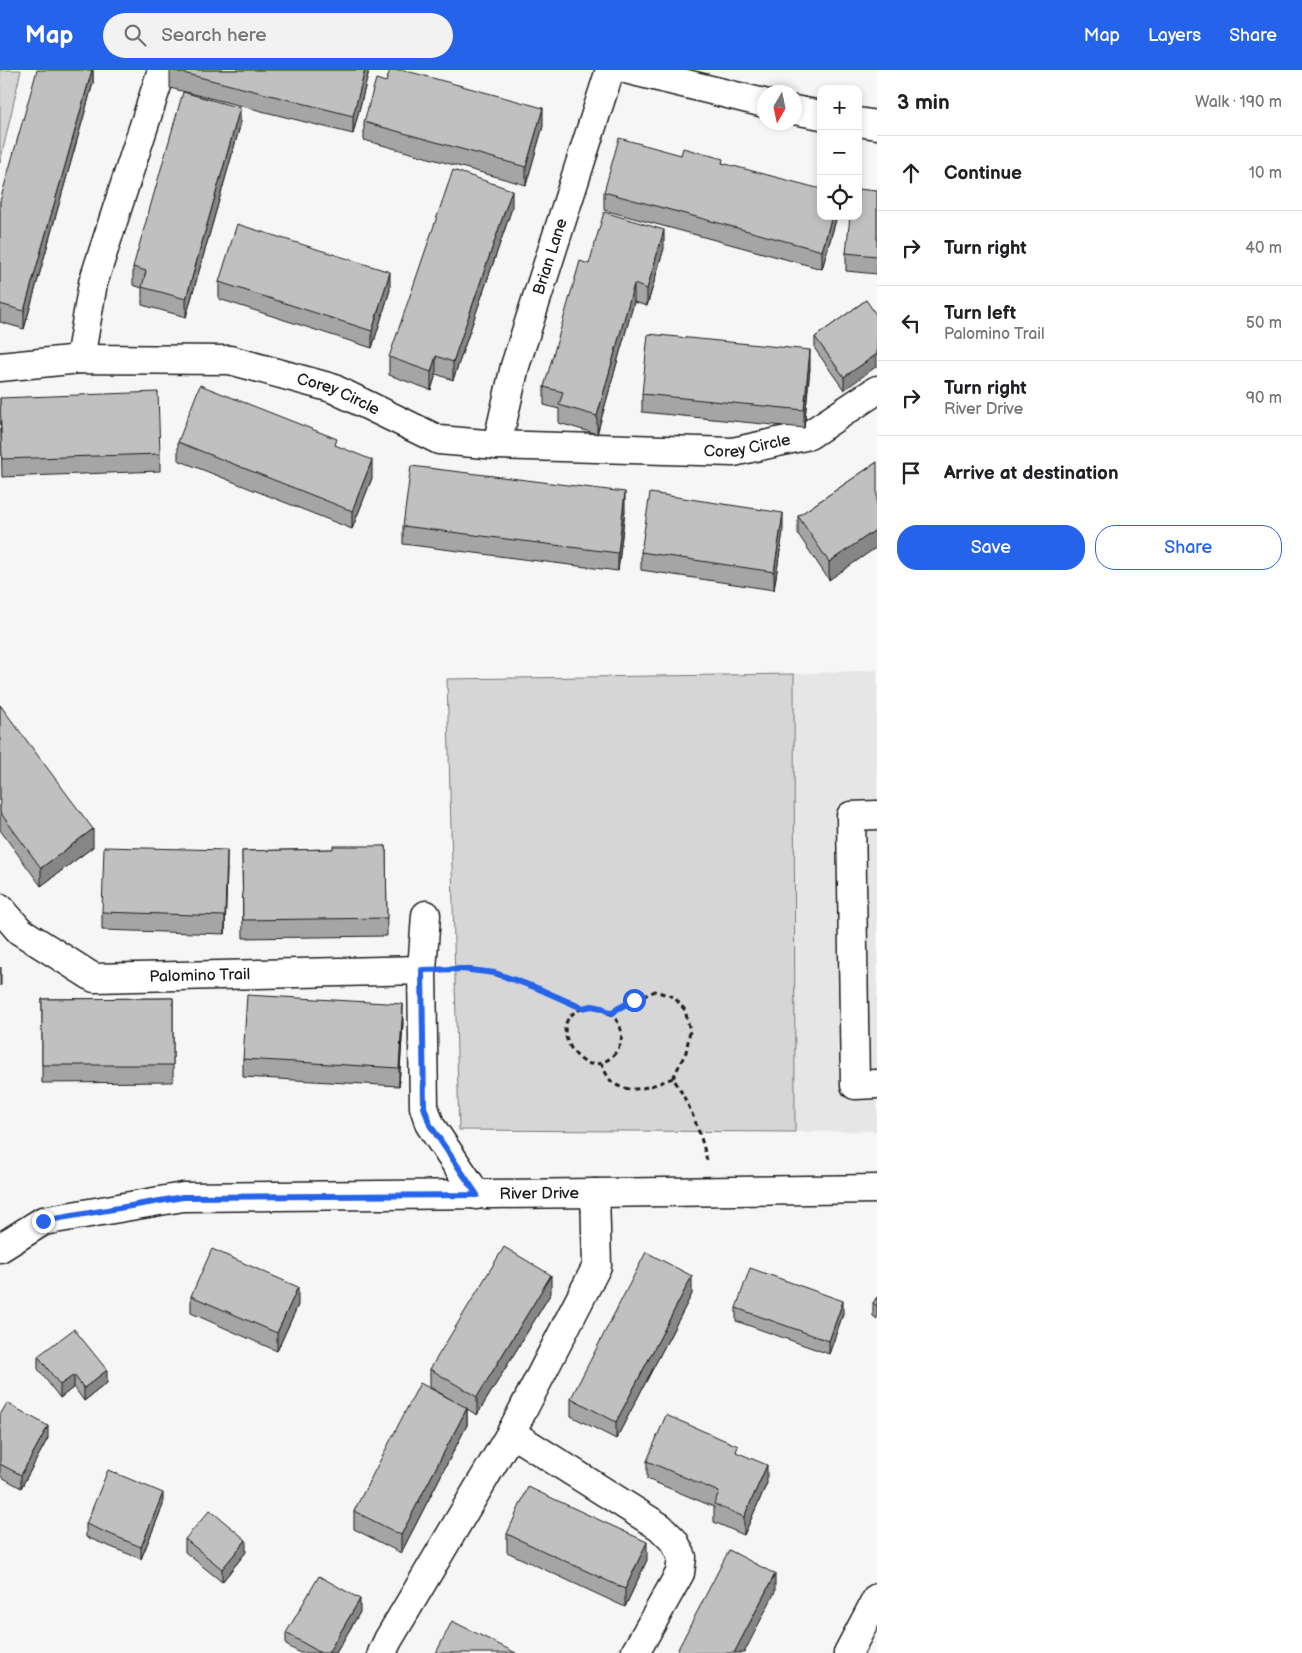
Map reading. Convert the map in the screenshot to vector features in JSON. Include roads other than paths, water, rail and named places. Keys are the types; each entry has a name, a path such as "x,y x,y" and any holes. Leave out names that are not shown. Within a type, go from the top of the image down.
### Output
{"street":[{"path":"80,359 93,283 162,70"},
{"name":"Brian Lane","path":"497,445 515,366 610,70"},
{"path":"629,70 757,101"},
{"path":"802,111 817,114"},
{"path":"862,123 877,125"},
{"name":"Corey Circle","path":"0,367 80,359 230,360 332,388 439,440 497,445 733,452 809,436 877,390"},
{"path":"877,815 851,816 855,1085 877,1084"},
{"name":"Palomino Trail","path":"0,908 20,931 94,978 422,970"},
{"path":"426,915 422,970 424,1107 430,1125 477,1195"},
{"name":"River Drive","path":"0,1248 43,1221 183,1197 595,1194 877,1189"},
{"path":"382,1653 511,1433 597,1266 595,1194"},
{"path":"511,1433 660,1527 674,1540 682,1557 680,1573 635,1653"},
{"path":"848,1653 877,1598"}]}
